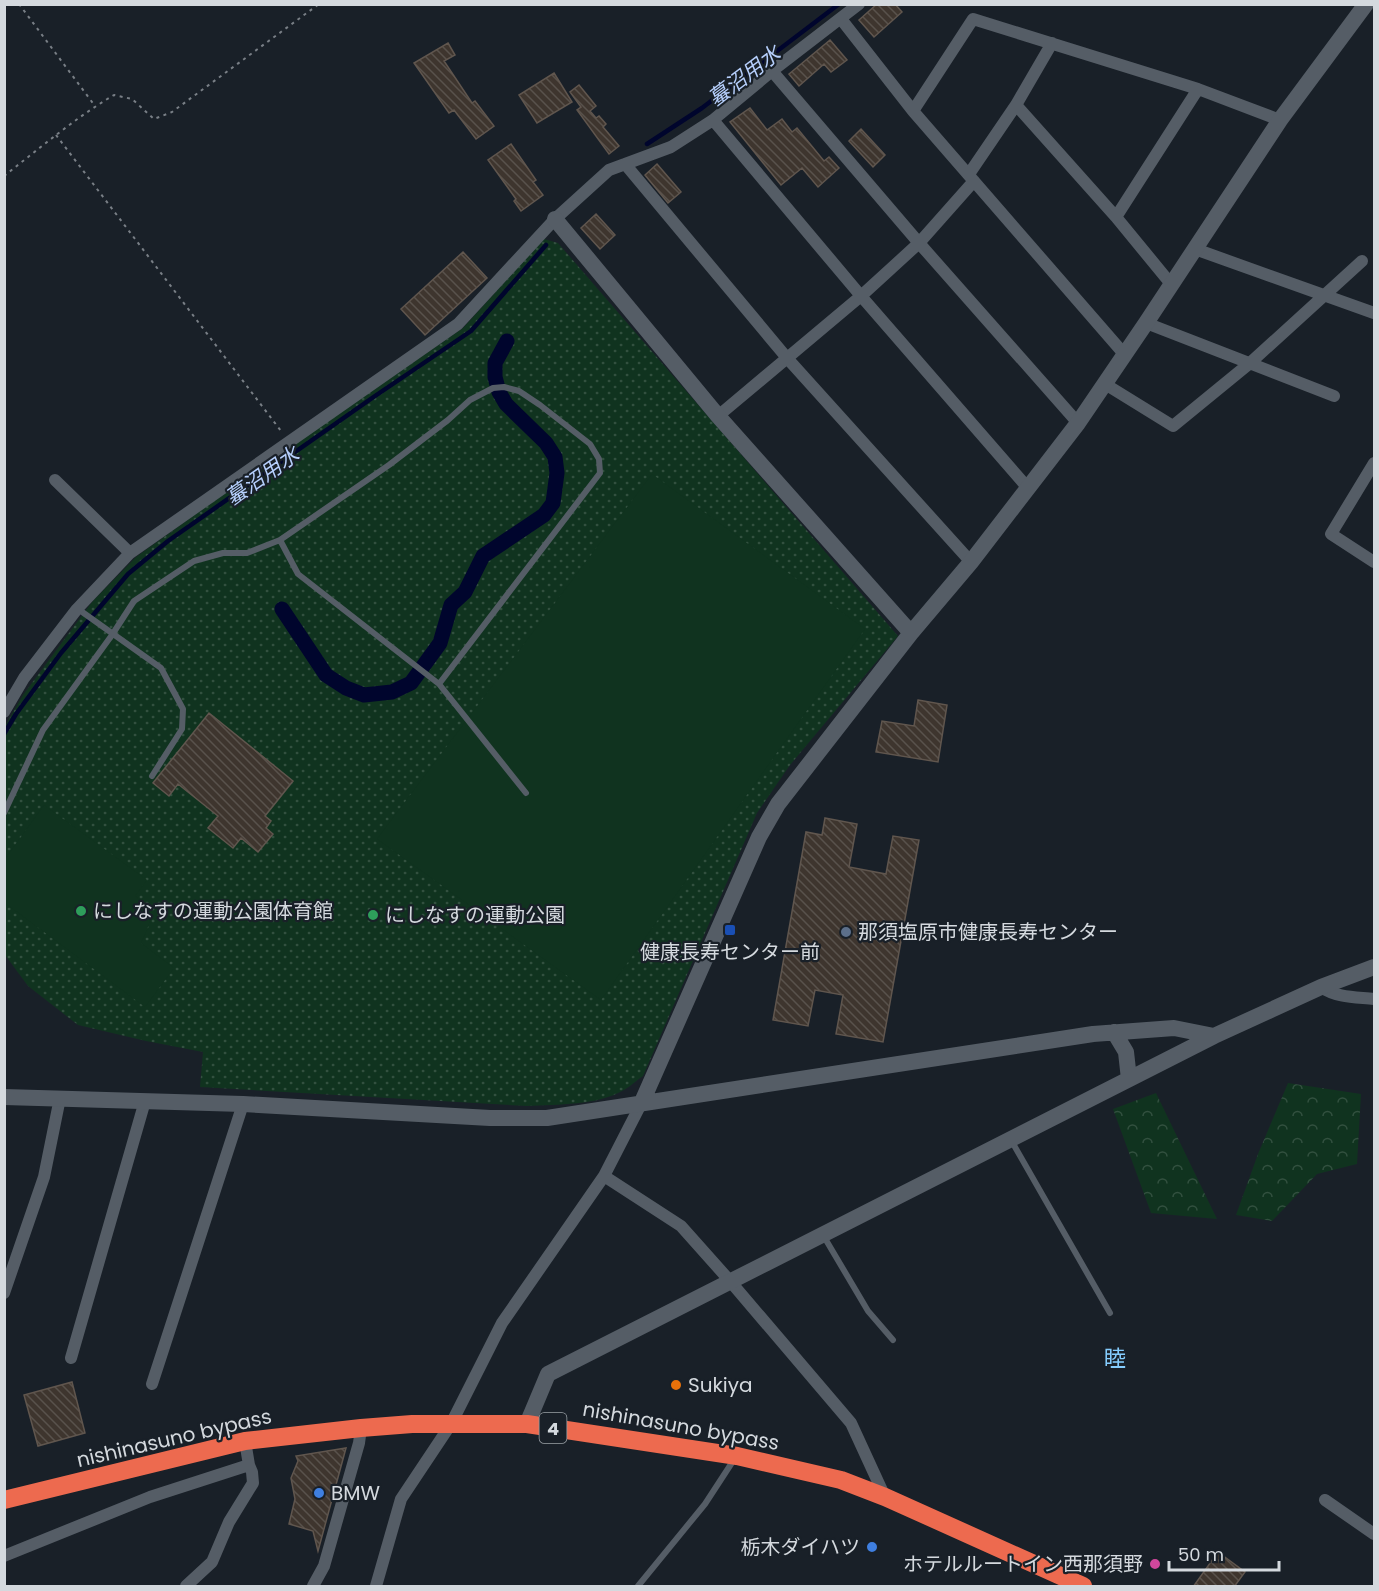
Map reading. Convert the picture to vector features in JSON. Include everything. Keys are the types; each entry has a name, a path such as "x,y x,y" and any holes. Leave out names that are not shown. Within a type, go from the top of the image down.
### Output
{"highway":[{"name":"nishinasuno bypass","path":"4,1500 245,1441 361,1428 451,1424 527,1424 737,1456 841,1480 885,1497 1083,1587"}],"street":[{"path":"4,712 24,678 77,609 130,553 458,324 555,219 609,170 671,147 713,120 859,4"},
{"path":"376,1587 401,1499 451,1424 502,1323 604,1176 642,1102 759,837 778,804 911,633 971,562 1078,423 1280,120 1366,4"},
{"path":"841,19 913,111 1125,355"},
{"path":"913,111 973,19 1198,89 1280,120"},
{"path":"718,416 861,296 919,243 972,178 1052,44"},
{"path":"772,71 919,243 1078,423"},
{"path":"1116,217 1198,89"},
{"path":"1016,105 1116,217 1171,284"},
{"path":"713,120 861,296 1027,487"},
{"path":"625,164 787,357 971,562"},
{"path":"555,219 718,416 911,633"},
{"path":"1195,249 1374,314"},
{"path":"1104,384 1173,426 1250,363 1362,261"},
{"path":"1146,323 1334,396"},
{"path":"1374,463 1331,534 1374,562"},
{"path":"55,480 130,553"},
{"path":"527,1424 548,1374 1214,1036 1321,987 1374,967"},
{"path":"1321,987 1342,996 1374,999"},
{"path":"4,1097 243,1104 478,1118 547,1118 1114,1032 1174,1028 1214,1036"},
{"path":"1114,1032 1126,1052 1129,1079"},
{"path":"4,1293 44,1177 60,1098"},
{"path":"71,1358 145,1101"},
{"path":"152,1384 243,1104"},
{"path":"604,1176 681,1226 730,1281 851,1423 885,1497"},
{"path":"313,1587 324,1566 359,1443 361,1428"},
{"path":"186,1587 212,1562 229,1521 253,1483 245,1441"},
{"path":"4,1556 150,1497 249,1465"},
{"path":"1325,1500 1374,1534"}],"lane":[{"path":"4,813 43,730 134,601 194,561 223,553 247,553 280,540 389,465 448,420 470,400 493,388 504,387 519,391 590,444 599,459 600,473 439,684"},
{"path":"280,540 298,574 439,684 526,793"},
{"path":"77,609 161,668 183,709 182,729 152,776"},
{"path":"1011,1139 1110,1313"},
{"path":"823,1234 868,1311 893,1340"},
{"path":"638,1587 705,1504 737,1456"}],"path":[{"path":"18,4 95,106"},
{"path":"4,176 95,106 114,95 132,99 154,119 172,112 319,4"},
{"path":"56,135 289,442"}],"green space":[{"name":"にしなすの運動公園","path":"544,239 558,243 898,636 790,765 757,813 643,1076 627,1088 589,1102 527,1106 200,1087 203,1052 78,1025 28,986 5,955 5,726 23,695 92,602 136,557 463,328"},
{"path":"652,474 865,629 601,1000 377,839"},
{"name":"にしなすの運動公園体育館","path":"44,805 147,880 135,896 142,902 150,918 141,943 174,968 145,1007 5,903 5,859"},
{"path":"1288,1083 1361,1094 1357,1164 1317,1174 1272,1221 1236,1215 1258,1154"},
{"path":"1156,1093 1217,1219 1151,1213 1113,1109"}],"building":[{"path":"877,4 895,4 902,12 874,37 859,20"},
{"path":"830,40 847,60 831,72 824,64 799,86 789,74"},
{"path":"448,43 455,55 444,61 472,103 475,101 494,126 476,139 454,110 449,113 414,63"},
{"path":"554,73 572,102 537,123 519,95"},
{"path":"579,85 596,106 590,111 606,124 603,127 619,146 609,154 577,110 581,107 570,92"},
{"path":"750,108 767,130 782,119 792,132 797,128 824,161 829,157 839,168 818,187 802,168 781,185 730,122"},
{"path":"861,129 885,155 873,167 849,141"},
{"path":"511,144 536,180 533,182 543,195 521,211 514,201 516,199 488,160"},
{"path":"657,164 681,192 668,203 645,175"},
{"path":"596,214 615,235 600,249 581,228"},
{"path":"463,252 487,278 425,335 401,309"},
{"path":"918,700 947,705 938,762 876,752 882,721 914,726"},
{"path":"209,713 293,781 265,816 271,821 266,828 273,834 258,852 241,838 233,848 208,828 218,816 178,784 169,796 153,783"},
{"name":"那須塩原市健康長寿センター","path":"825,818 857,824 849,867 886,874 893,836 919,840 883,1042 836,1034 843,995 815,990 808,1026 773,1020 806,832 822,835"},
{"path":"72,1382 85,1433 38,1446 24,1395"},
{"path":"346,1448 318,1551 313,1531 289,1524 295,1499 291,1478 298,1461 296,1456"},
{"path":"1218,1552 1245,1572 1234,1587 1193,1587"}],"waterway":[{"name":"蟇沼用水","path":"647,144 702,108 839,4"},
{"name":"蟇沼用水","path":"4,734 61,653 128,574 168,541 471,331 546,245"},
{"path":"282,609 326,675 346,688 364,695 392,692 411,683 440,643 451,605 465,592 483,556 544,515 553,503 557,473 555,457 546,443 506,404 499,392 495,377 495,363 507,341"}],"place":[{"name":"にしなすの運動公園体育館","path":"81,911"},
{"name":"にしなすの運動公園","path":"373,915"},
{"name":"健康長寿センター前","path":"730,930"},
{"name":"那須塩原市健康長寿センター","path":"846,932"},
{"name":"Sukiya","path":"676,1385"},
{"name":"BMW","path":"319,1493"},
{"name":"栃木ダイハツ","path":"872,1547"},
{"name":"ホテルルートイン西那須野","path":"1155,1564"}],"district":[{"name":"睦","path":"1115,1358"}]}
